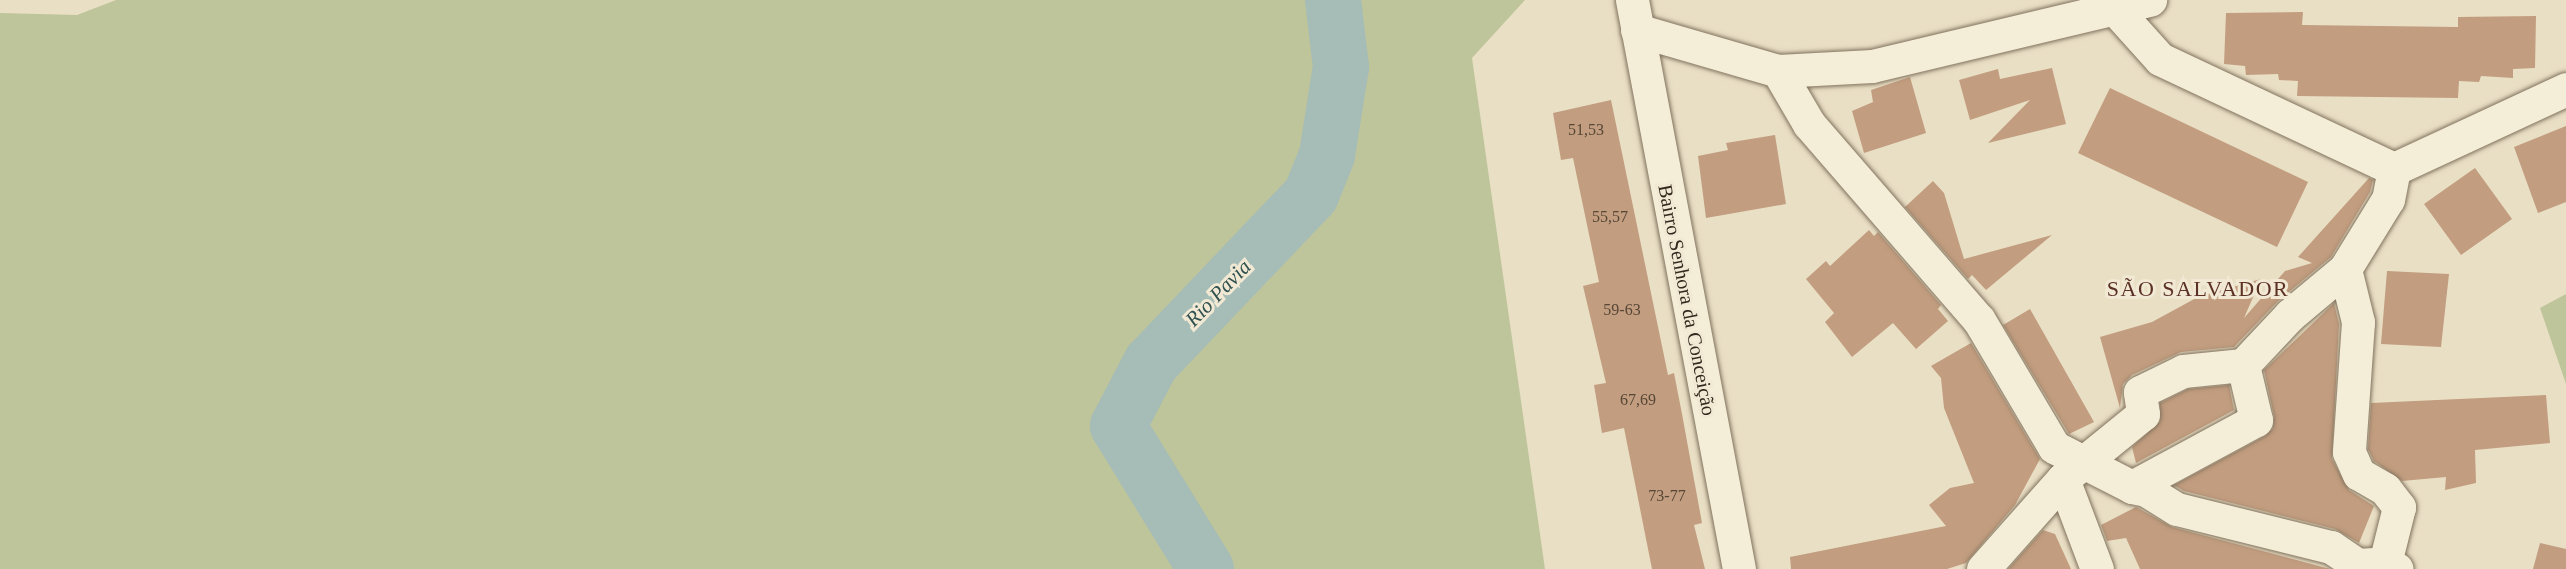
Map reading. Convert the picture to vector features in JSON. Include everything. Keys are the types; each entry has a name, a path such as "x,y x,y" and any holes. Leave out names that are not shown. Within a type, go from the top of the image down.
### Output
{"street":[{"path":"1635,15 1778,71 1872,66 2150,0"},
{"path":"2115,9 2160,59 2394,169"},
{"name":"Bairro Senhora da Conceição","path":"1635,15 1739,569"},
{"path":"1778,71 1809,124 1979,320 2054,447 2072,470 2097,569"},
{"path":"2394,169 2566,89"},
{"path":"1983,569 2072,470 2143,414 2140,392 2157,381 2183,371 2243,365 2290,315 2345,269 2388,199 2394,169"},
{"path":"2072,470 2146,490 2176,509 2204,518 2331,547 2358,565 2391,566 2398,507 2385,489 2359,474 2349,452 2358,322 2345,269"},
{"path":"2132,487 2256,420 2243,365"}],"green space":[{"path":"116,0 1525,0 1472,58 1545,569 0,569 0,13 77,15"},
{"path":"2566,294 2566,384 2540,308"}],"building":[{"path":"2303,12 2302,25 2458,27 2458,17 2536,16 2535,68 2513,69 2513,78 2481,76 2479,82 2459,81 2458,98 2297,96 2298,81 2279,80 2278,74 2246,75 2245,66 2224,64 2226,13"},
{"path":"2052,68 2066,124 1988,143 2030,100 1970,120 1959,80 1998,69 2000,79"},
{"path":"1910,77 1926,133 1864,153 1852,111 1873,102 1871,90"},
{"path":"2110,88 2308,182 2277,247 2078,153"},
{"path":"1611,100 1668,375 1674,373 1702,523 1694,525 1705,569 1652,569 1624,428 1602,433 1594,385 1606,383 1583,286 1599,282 1573,158 1561,160 1553,113"},
{"path":"2566,126 2566,202 2538,213 2514,147"},
{"path":"1775,135 1786,204 1706,218 1698,156 1728,150 1726,143"},
{"path":"2475,168 2512,219 2461,255 2424,204"},
{"path":"2369,178 2373,180 2370,192 2331,257 2278,301 2234,347 2181,352 2132,375 2123,384 2120,408 2100,337 2152,322 2198,297 2261,279 2244,318 2285,271 2312,263 2298,257"},
{"path":"1933,181 1944,193 1964,259 2052,235 1986,290 1972,275 1968,279 1905,207"},
{"path":"1869,230 1874,236 1878,232 1941,305 1938,309 1948,321 1916,349 1893,323 1852,357 1825,322 1834,313 1806,279 1826,261 1830,266"},
{"path":"2387,271 2449,274 2441,347 2381,344"},
{"path":"2334,303 2339,324 2332,459 2349,490 2374,506 2359,543 2335,529 2184,491 2174,485 2265,436 2273,428 2274,416 2264,370"},
{"path":"2030,309 2094,422 2069,434 2003,325"},
{"path":"1971,343 2040,459 2015,505 1966,563 1947,569 1791,569 1790,557 1946,526 1929,505 1950,488 1974,483 1944,408 1941,378 1931,366"},
{"path":"2229,385 2234,410 2136,463 2132,447 2160,421 2160,403 2188,389"},
{"path":"2546,395 2550,443 2475,450 2476,483 2445,490 2446,477 2402,481 2374,461 2368,449 2371,403"},
{"path":"2136,507 2172,527 2330,569 2140,569 2126,538 2107,541 2101,525"},
{"path":"2043,530 2055,534 2071,569 2008,569"},
{"path":"2540,543 2566,549 2566,569 2533,569"}],"waterway":[{"name":"Rio Pavia","path":"1206,569 1118,426 1151,363 1311,195 1327,155 1341,67 1333,0"}],"district":[{"name":"SÃO SALVADOR","path":"2198,289"}]}
